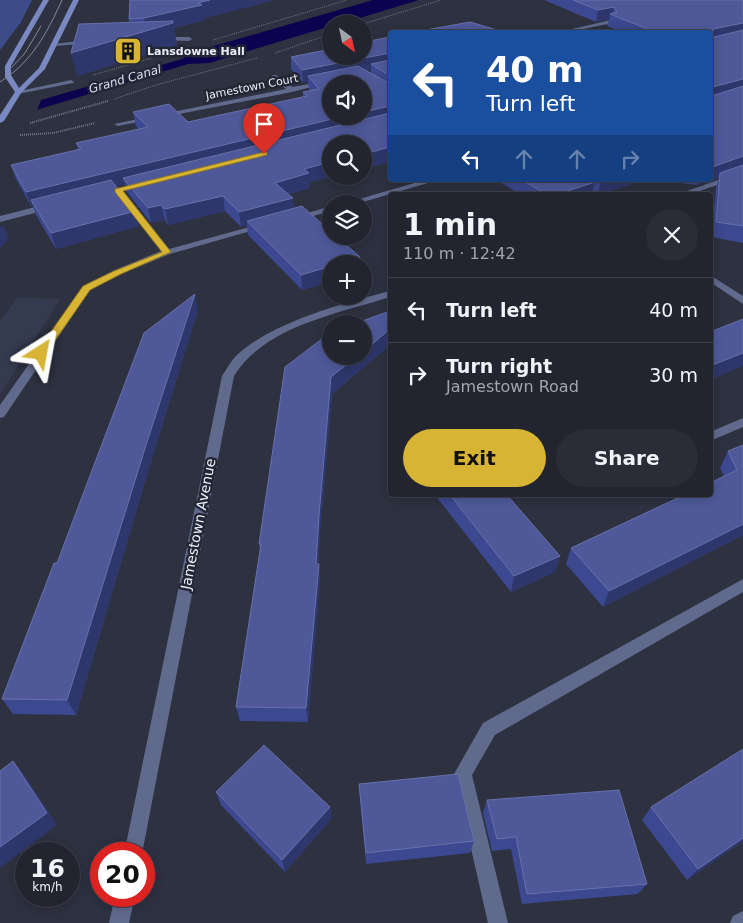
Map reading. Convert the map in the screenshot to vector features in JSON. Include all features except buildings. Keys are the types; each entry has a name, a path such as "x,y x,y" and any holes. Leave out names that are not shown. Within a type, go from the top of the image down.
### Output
{"main road":[{"path":"0,62 13,53 25,37 46,0"},
{"path":"0,121 19,91 42,69 76,0"},
{"path":"6,83 7,71 13,53"},
{"path":"6,83 42,69"},
{"path":"6,83 19,91"}],"street":[{"path":"572,30 610,22"},
{"path":"582,28 587,30"},
{"path":"156,38 189,39"},
{"path":"55,44 99,42 92,48"},
{"path":"274,76 292,90"},
{"path":"19,91 71,82"},
{"name":"Jamestown Court","path":"118,124 322,84"},
{"path":"689,192 743,173"},
{"path":"390,192 427,182"},
{"path":"89,197 146,183"},
{"path":"118,190 167,252"},
{"path":"372,197 388,193"},
{"path":"0,219 60,204"},
{"path":"0,414 86,288 118,272 167,252 322,211"},
{"path":"713,280 743,301"},
{"name":"Jamestown Avenue","path":"135,842 228,376 240,358 286,329 388,295"},
{"path":"713,436 743,422"},
{"path":"498,923 463,774 489,729 743,585"},
{"path":"119,923 123,907"}],"path":[{"path":"372,21 441,0"},
{"path":"271,54 322,37"},
{"path":"28,123 53,118 156,85 262,57"},
{"path":"18,136 53,133 98,122"}],"shaded area":[{"path":"0,0 32,0 21,22 0,50"},
{"path":"18,297 60,299 0,395 0,321"}],"water":[{"name":"Grand Canal","path":"373,0 419,0 370,15 322,15 322,29 209,63 188,64 0,121 0,112 182,59 185,57 183,55"}],"pier":[{"path":"38,99 41,100 37,111 0,123 0,110"}],"tram line":[{"path":"0,82 30,56 44,35 62,0"},
{"path":"12,67 25,53 41,26"}],"place":[{"name":"Lansdowne Hall","path":"128,51"}],"route":[{"path":"41,353 86,288 118,272 167,252 118,190 264,154"}]}
